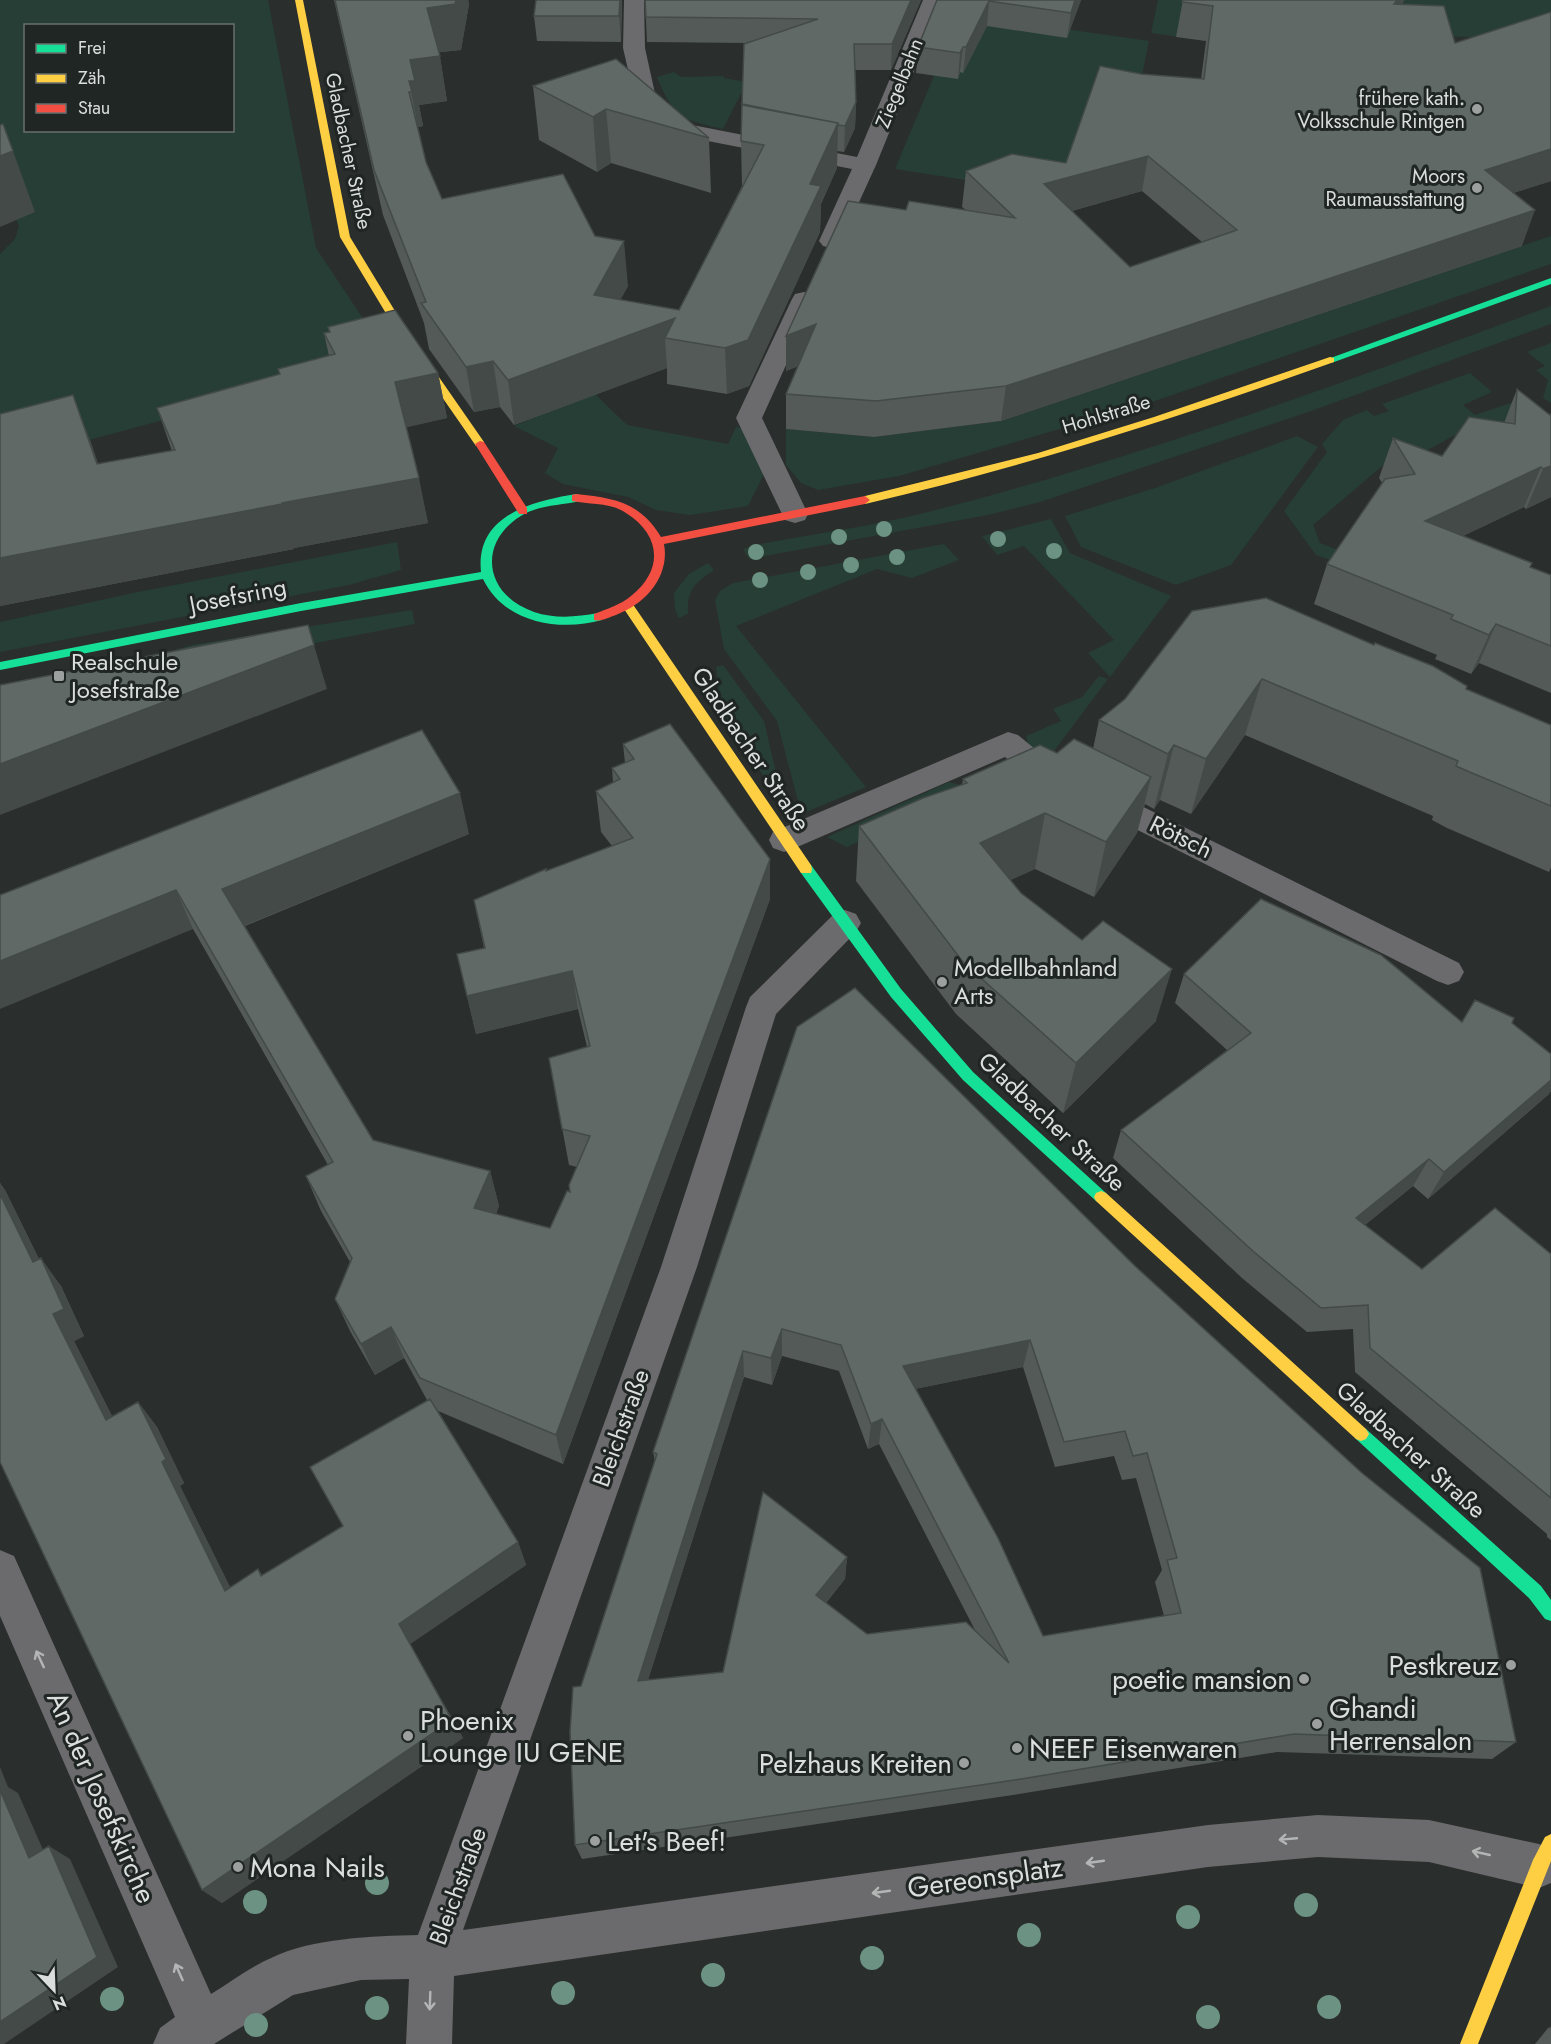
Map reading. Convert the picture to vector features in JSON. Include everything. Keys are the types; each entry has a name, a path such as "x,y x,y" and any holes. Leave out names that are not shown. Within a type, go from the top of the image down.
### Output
{"main road":[{"name":"Gladbacher Straße","path":"299,0 345,237 404,335 502,475 523,511"},
{"name":"Hohlstraße","path":"660,541 795,514 997,468 1170,415 1551,281"},
{"path":"576,498 604,501 629,509 648,523 660,541 662,558 658,575 646,592 628,606 591,618 571,621 541,618 515,609 496,593 485,575 484,557 491,540 504,524 523,511 548,502 576,498"},
{"name":"Josefsring","path":"0,666 301,607 485,575"},
{"name":"Gladbacher Straße","path":"628,606 784,840 896,993 968,1076 1535,1592 1551,1613"},
{"path":"1469,2044 1545,1855"}],"street":[{"path":"634,0 634,48 646,100 675,128 865,165"},
{"name":"Ziegelbahn","path":"795,514 776,470 749,418 865,165 933,0"},
{"name":"Rötsch","path":"784,840 1008,743 1035,766 1448,972"},
{"name":"Bleichstraße","path":"429,2044 432,1957 675,1278 762,1007 845,923"},
{"name":"An der Josefskirche","path":"0,1570 189,2035"},
{"name":"Gereonsplatz","path":"189,2035 285,1974 361,1958 432,1957 1208,1846 1318,1836 1429,1841 1545,1855"}],"green space":[{"path":"0,0 268,0 316,248 390,359 0,464 0,254 15,239 19,226 11,209 0,200"},
{"path":"1158,0 1346,0 1255,48 1151,33"},
{"path":"1404,0 1551,0 1551,39 1392,35 1391,27"},
{"path":"960,14 1149,41 1135,109 1035,191 895,169"},
{"path":"674,72 681,77 724,76 724,78 747,82 723,129 688,119 674,109 657,77"},
{"path":"1551,236 1551,264 1149,403 899,476 818,490 801,483 786,465 786,429 873,437 1002,421"},
{"path":"1551,306 1551,324 1314,410 1040,502 988,515 749,559 743,549 903,518 1083,469 1240,418"},
{"path":"1551,343 1551,403 1543,398 1548,380 1536,370 1545,366 1527,352"},
{"path":"1470,373 1492,392 1463,405 1475,415 1511,403 1533,405 1493,428 1455,435 1424,452 1394,456 1313,525 1320,543 1351,555 1345,565 1316,555 1284,511 1327,452 1322,444 1343,420 1367,410 1374,416 1389,411 1382,404"},
{"path":"594,393 627,425 728,444 736,427 747,429 766,470 748,506 690,515 656,510 628,497 563,484 545,473 558,448 514,426"},
{"path":"1297,436 1318,447 1231,565 1176,585 1081,547 1065,516 1155,488"},
{"path":"1051,519 1070,553 1171,596 1110,677 1088,653 1114,640 1024,546 997,555 982,536"},
{"path":"397,542 401,570 349,585 0,652 0,622 133,593"},
{"path":"944,544 959,560 912,578 877,569 736,626 866,787 806,812 799,805 777,721 724,649 715,600 720,591 733,583"},
{"path":"708,563 714,570 693,588 689,599 688,614 679,618 675,609 674,593 689,574"},
{"path":"412,610 415,624 142,676 130,663 192,645"},
{"path":"723,665 764,721 780,789 773,790 722,713 716,667"},
{"path":"1099,676 1108,679 1054,751 1039,756 1030,752 1026,736 1061,721 1053,709 1082,697"},
{"path":"949,782 963,786 968,792 847,847 827,837"}],"building":[{"path":"335,0 456,0 455,4 427,8 440,56 410,60 415,81 409,81 412,92 409,92 426,162 442,199 563,174 595,236 624,241 594,295 679,310 764,145 741,141 742,104 838,123 810,184 821,186 748,340 725,348 665,338 675,318 508,380 493,361 466,367 421,303 426,302 374,170"},
{"path":"536,0 620,0 619,16 534,16"},
{"path":"645,0 911,0 892,44 854,44 856,102 845,126 742,105 744,44 818,19 646,17"},
{"path":"937,0 1075,0 1071,13 989,1 966,47 963,47 960,53 918,47"},
{"path":"1183,0 1397,0 1394,4 1444,6 1455,43 1551,12 1551,149 1485,170 1535,210 1006,386 876,401 786,394 816,324 786,336 848,201 906,210 909,201 1015,218 966,171 1012,154 1066,163 1100,66 1141,74 1204,79 1213,6 1182,2","holes":["1148,156 1237,230 1130,267 1044,184"]},
{"path":"616,59 709,138 606,109 593,117 533,86"},
{"path":"3,124 13,151 0,156 0,125"},
{"path":"395,310 438,373 395,382 419,478 0,558 0,414 73,395 97,464 175,450 157,408 280,374 278,369 335,354 324,333 330,332 328,327"},
{"path":"1517,389 1551,414 1551,466 1543,469 1541,467 1425,521 1532,563 1530,567 1551,575 1551,646 1496,624 1489,635 1451,619 1453,615 1327,564 1385,479 1415,474 1393,438 1442,456 1469,417 1515,424"},
{"path":"1266,598 1374,645 1375,643 1433,666 1467,686 1466,689 1551,725 1551,806 1456,766 1458,761 1262,679 1206,759 1174,745 1168,754 1099,720 1125,699 1192,611"},
{"path":"308,625 314,645 0,764 0,685"},
{"path":"670,724 770,859 556,1435 420,1378 391,1327 361,1344 335,1299 352,1258 306,1176 333,1162 176,890 0,961 0,895 422,730 460,793 222,889 373,1140 490,1171 474,1208 550,1228 567,1191 570,1192 569,1185 590,1136 562,1129 549,1058 590,1046 572,971 467,996 457,954 485,948 474,900 546,869 546,871 633,838 596,791 620,779 612,768 634,759 623,744"},
{"path":"1074,739 1151,777 1106,842 1045,813 980,843 1021,893 1082,940 1103,921 1172,969 1076,1063 963,962 859,826 923,798 967,783 963,779 1040,745 1057,753"},
{"path":"1261,899 1381,955 1462,1022 1475,1000 1514,1018 1512,1023 1551,1054 1551,1080 1444,1172 1429,1159 1356,1218 1422,1269 1495,1208 1551,1254 1551,1498 1370,1348 1368,1305 1321,1308 1254,1252 1121,1130 1251,1033 1184,974"},
{"path":"855,988 1135,1266 1362,1473 1480,1568 1516,1742 1294,1734 1021,1779 575,1845 570,1732 573,1687 581,1686 657,1454 653,1452 797,1027","holes":["782,1329 841,1345 871,1424 882,1419 1009,1663 966,1622 867,1634 816,1595 847,1557 763,1492 723,1672 638,1681 743,1351 771,1358","1030,1340 1064,1442 1125,1431 1133,1456 1147,1453 1177,1558 1167,1560 1181,1613 1043,1636 998,1538 903,1366"]},
{"path":"0,1194 33,1262 41,1258 64,1309 53,1314 106,1420 138,1402 166,1459 162,1462 225,1591 258,1569 261,1576 343,1526 310,1467 430,1399 518,1542 399,1624 452,1720 202,1890 0,1462"},
{"path":"0,1790 29,1858 49,1846 97,1957 0,2022"}],"traffic: fast":[{"path":"1330,360 1551,281"},
{"path":"576,498 535,506 507,521 489,547 486,561 487,576 494,589 505,601 530,615 559,620 598,617"},
{"path":"0,666 301,607 485,575"},
{"path":"806,869 896,993 968,1076 1101,1197"},
{"path":"1361,1434 1535,1592 1551,1613"}],"traffic: slow":[{"path":"299,0 345,237 404,335 480,444"},
{"path":"865,500 1042,455 1158,419 1330,360"},
{"path":"628,606 806,869"},
{"path":"1101,1197 1361,1434"},
{"path":"1469,2044 1539,1866 1551,1843"}],"traffic: jam":[{"path":"480,444 523,511"},
{"path":"576,498 611,503 630,510 648,525 658,540 661,556 657,572 648,587 635,600 618,610 598,617"},
{"path":"659,541 865,500"}],"place":[{"name":"frühere kath. Volksschule Rintgen","path":"1477,109"},
{"name":"Moors Raumausstattung","path":"1477,188"},
{"name":"Realschule Josefstraße","path":"59,676"},
{"name":"Modellbahnland Arts","path":"942,982"},
{"name":"Pestkreuz","path":"1511,1665"},
{"name":"poetic mansion","path":"1304,1679"},
{"name":"Ghandi Herrensalon","path":"1317,1724"},
{"name":"Phoenix Lounge IU GENE","path":"408,1736"},
{"name":"NEEF Eisenwaren","path":"1017,1748"},
{"name":"Pelzhaus Kreiten","path":"964,1763"},
{"name":"Let's Beef!","path":"595,1841"},
{"name":"Mona Nails","path":"238,1867"}]}
